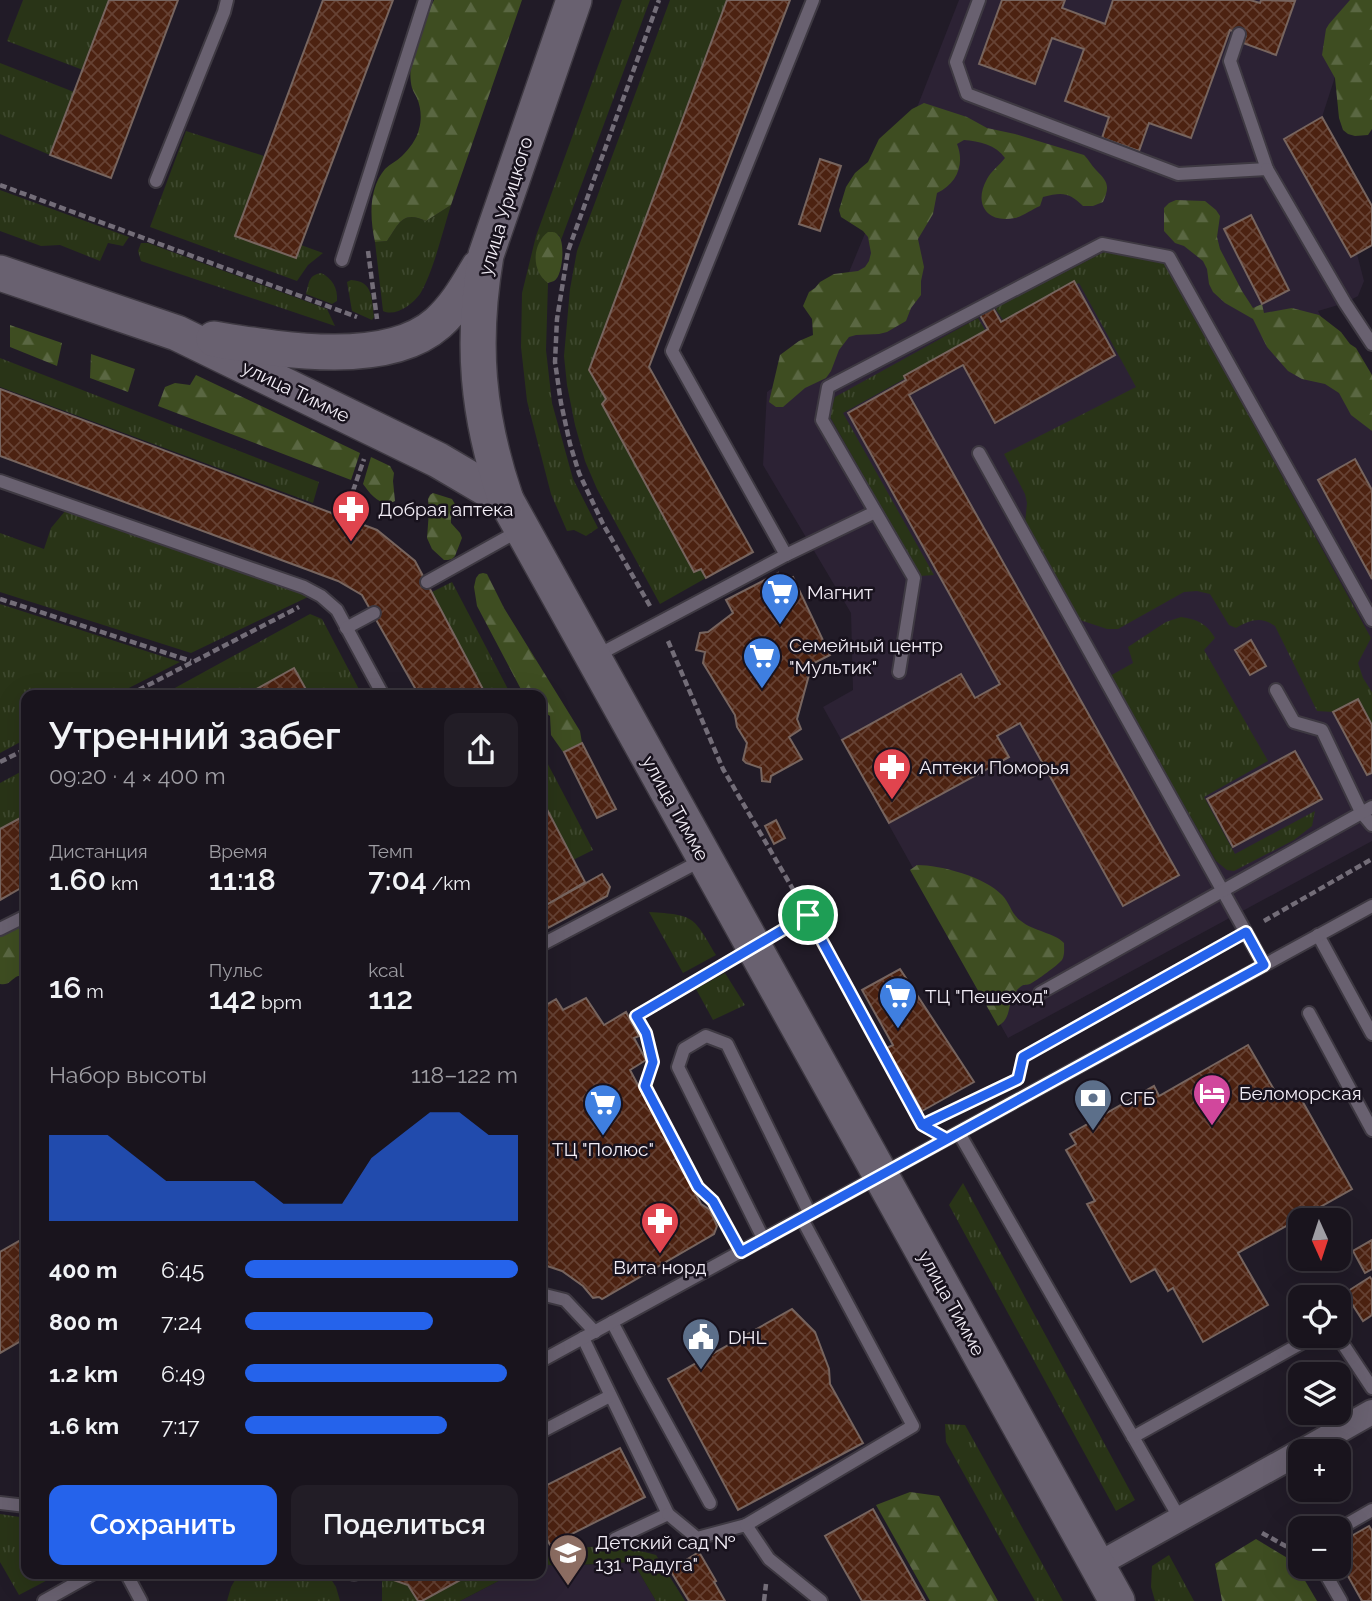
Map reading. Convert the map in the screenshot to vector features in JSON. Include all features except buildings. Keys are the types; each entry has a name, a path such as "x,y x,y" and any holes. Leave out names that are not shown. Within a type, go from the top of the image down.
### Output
{"main road":[{"name":"улица Урицкого","path":"514,515 489,447 484,420 479,379 478,310 486,255 574,0"},
{"path":"177,333 306,352 340,352 394,345 437,324 458,302 486,255"},
{"name":"улица Тимме","path":"0,273 177,333 438,460 514,515 1117,1601"}],"street":[{"path":"1323,1439 1372,1412"},
{"path":"1097,1565 1288,1458"}],"lane":[{"path":"156,181 227,0"},
{"path":"342,260 425,0"},
{"path":"786,555 672,351 813,0"},
{"path":"979,0 956,62 967,94 1178,174 1267,169"},
{"path":"1239,34 1230,61 1267,169 1372,344"},
{"path":"899,672 914,578 821,420 828,387 1102,244 1169,257 1372,620"},
{"path":"979,453 1264,965"},
{"path":"0,481 304,587 321,596 337,610 380,690"},
{"path":"593,657 786,555 875,512"},
{"path":"428,582 514,515"},
{"path":"346,628 374,613"},
{"path":"1276,690 1294,722 1322,730 1372,825"},
{"path":"1040,993 1366,810"},
{"path":"546,942 705,859"},
{"path":"546,1358 1372,906"},
{"path":"0,929 21,918"},
{"path":"1318,935 1372,1034"},
{"path":"1309,1013 1372,1130"},
{"path":"583,1338 668,1514 697,1538 746,1525 913,1426 806,1216 727,1044 706,1036 684,1049 678,1067 764,1240"},
{"path":"953,1136 1180,1519"},
{"path":"546,1295 565,1300 595,1332"},
{"path":"612,1322 710,1503"},
{"path":"1133,1437 1293,1348"},
{"path":"1346,1348 1372,1388"},
{"path":"546,1429 610,1396"},
{"path":"0,1503 21,1505"},
{"path":"1351,1522 1372,1510"},
{"path":"615,1539 668,1514"},
{"path":"746,1525 769,1559 821,1601"},
{"path":"44,1601 83,1579"},
{"path":"129,1579 141,1601"},
{"path":"1328,1579 1341,1601"}],"path":[{"path":"659,0 568,251 557,319 555,362 569,443 579,473 603,524 660,622 723,769 808,915 922,1125 953,1136"},
{"path":"0,185 365,320"},
{"path":"139,690 321,596"},
{"path":"0,599 192,662"},
{"path":"0,762 21,752"},
{"path":"1018,1079 1023,1057 1372,859"},
{"path":"741,1252 713,1201 698,1187 645,1086 653,1062 646,1033 636,1016 808,915"},
{"path":"922,1125 934,1120"},
{"path":"1262,1533 1288,1547"}],"shaded area":[{"path":"959,0 1360,0 1322,117 1372,206 1372,245 1357,254 1364,281 1358,296 1318,311 1372,411 1372,841 1008,1038 823,707 853,690 851,613 763,465 767,392 814,357"},
{"name":"Детский сад № 131 \"Радуга\"","path":"633,1562 656,1601 460,1601 502,1579 546,1579 546,1565"}],"green space":[{"path":"23,0 109,0 83,70 7,41"},
{"path":"434,0 522,0 451,205 426,221 406,218 398,224 387,241 375,242 371,214 379,177 410,147 420,125 420,110 410,77 411,66 420,31"},
{"path":"622,0 650,0 561,240 559,235 548,233 539,248 543,279 548,283 546,350 552,403 573,479 598,528 586,536 574,530 567,531 551,494 527,401 521,347 522,293 536,236"},
{"path":"670,0 727,0 589,370 606,399 602,404 694,572 701,569 706,578 660,604 597,489 585,461 567,385 564,356 570,289 577,251"},
{"path":"1350,0 1372,0 1372,129 1368,135 1355,136 1343,130 1339,118 1335,78 1322,55 1326,29"},
{"path":"0,63 74,92 50,155 0,134"},
{"path":"924,103 967,117 987,128 1084,155 1105,181 1107,192 1103,202 1083,206 1065,194 1055,194 1043,197 1040,206 1018,217 997,218 990,215 982,204 983,188 989,176 1005,158 997,150 981,143 964,140 957,144 960,159 958,173 950,184 937,193 933,214 918,239 924,267 921,295 911,308 906,321 887,332 849,337 839,350 826,378 805,388 783,407 776,407 769,402 780,355 799,341 813,335 812,319 803,306 809,292 834,274 858,271 869,261 871,253 868,237 841,217 839,210 846,187 855,173 868,162 879,139 912,109"},
{"path":"186,131 264,156 235,236 296,258 301,245 323,253 308,265 297,281 150,227"},
{"path":"0,190 129,237 123,246 108,243 100,261 60,245 41,246 0,231"},
{"path":"1176,200 1205,201 1216,210 1220,216 1217,237 1220,249 1253,308 1262,304 1264,313 1292,308 1319,315 1356,348 1372,375 1372,431 1351,415 1339,393 1325,384 1302,379 1288,371 1267,347 1253,319 1225,303 1213,292 1203,261 1184,246 1175,243 1164,231 1164,208"},
{"path":"451,205 420,294 403,309 383,311 375,242 387,241 398,224 406,218 426,221"},
{"path":"548,232 559,236 562,252 557,278 548,283 542,278 536,265 536,250"},
{"path":"141,243 148,243 327,309 335,326 141,261 138,251"},
{"path":"1106,251 1155,258 1166,265 1371,638 1358,663 1372,692 1372,725 1358,699 1333,712 1317,711 1275,626 1260,620 1236,628 1229,625 1210,594 1184,592 1118,629 1107,629 1080,620 1025,523 1025,494 1004,454 1136,387 1079,283 1005,323 996,310 997,307"},
{"path":"321,273 335,288 337,301 332,304 306,294 312,277"},
{"path":"351,280 368,287 374,317 372,320 352,311 347,282"},
{"path":"978,318 987,333 843,413 934,575 920,576 829,415 835,397"},
{"path":"10,325 62,343 57,366 10,347"},
{"path":"91,354 135,369 128,392 90,378"},
{"path":"0,358 319,482 313,503 0,387"},
{"path":"196,375 360,453 351,480 158,406 165,387 175,383 190,385"},
{"path":"371,457 390,466 394,473 395,501 381,502 363,484"},
{"path":"433,493 452,499 456,506 451,523 462,538 452,559 444,560 432,549 427,538 428,499"},
{"path":"66,510 300,590 310,596 191,653 0,592 0,533 44,549 51,528"},
{"path":"479,574 487,574 504,608 580,731 582,743 563,752 551,735 550,716 546,713 546,690 521,690 477,606 474,587"},
{"path":"452,582 508,690 483,690 432,592"},
{"path":"0,604 180,662 125,690 21,690 21,742 0,753"},
{"path":"310,614 322,619 359,690 306,690 294,668 255,690 171,690"},
{"path":"1181,617 1201,623 1215,638 1204,650 1268,761 1204,797 1235,854 1315,811 1312,826 1294,840 1234,871 1227,870 1216,861 1110,676 1133,663 1128,647 1166,622"},
{"path":"546,761 593,850 573,860 546,808"},
{"path":"21,772 21,818 0,829 0,783"},
{"path":"917,865 950,870 985,883 1002,895 1021,921 1064,943 1062,960 1037,980 1019,988 1012,998 1006,1018 998,1026 910,870"},
{"path":"649,912 676,914 691,920 716,955 683,973"},
{"path":"21,924 21,976 3,984 0,984 0,935"},
{"path":"725,973 745,1005 713,1020 696,989"},
{"path":"963,1183 1135,1500 1116,1511 949,1205"},
{"path":"945,1424 965,1425 1063,1601 1035,1601 946,1442"},
{"path":"910,1492 939,1496 998,1601 930,1601 876,1505"},
{"path":"0,1514 21,1517 21,1579 50,1579 19,1595 0,1562"},
{"path":"1256,1539 1288,1558 1288,1579 1304,1579 1317,1601 1222,1601 1215,1564"},
{"path":"603,1546 656,1555 685,1601 656,1601 633,1562 546,1565 546,1551"},
{"path":"1169,1555 1194,1601 1155,1601 1151,1587 1152,1566"},
{"path":"236,1579 331,1579 340,1601 227,1601"},
{"path":"382,1579 391,1579 408,1585 418,1601 382,1601"},
{"path":"462,1579 502,1579 460,1601 422,1601"}],"place":[{"name":"Добрая аптека","path":"351,543"},
{"name":"Магнит","path":"780,626"},
{"name":"Семейный центр \"Мультик\"","path":"762,690"},
{"name":"Аптеки Поморья","path":"892,801"},
{"name":"ТЦ \"Пешеход\"","path":"898,1030"},
{"name":"Беломорская","path":"1212,1127"},
{"name":"СГБ","path":"1093,1132"},
{"name":"ТЦ \"Полюс\"","path":"603,1137"},
{"name":"Вита норд","path":"660,1255"},
{"name":"DHL","path":"701,1371"},
{"name":"Детский сад № 131 \"Радуга\"","path":"568,1587"}],"route":[{"path":"808,915 636,1016 646,1033 653,1062 645,1086 698,1187 713,1201 741,1252 947,1139 922,1125 1018,1079 1023,1057 1246,932 1264,965 947,1139 922,1125 808,915"}]}
